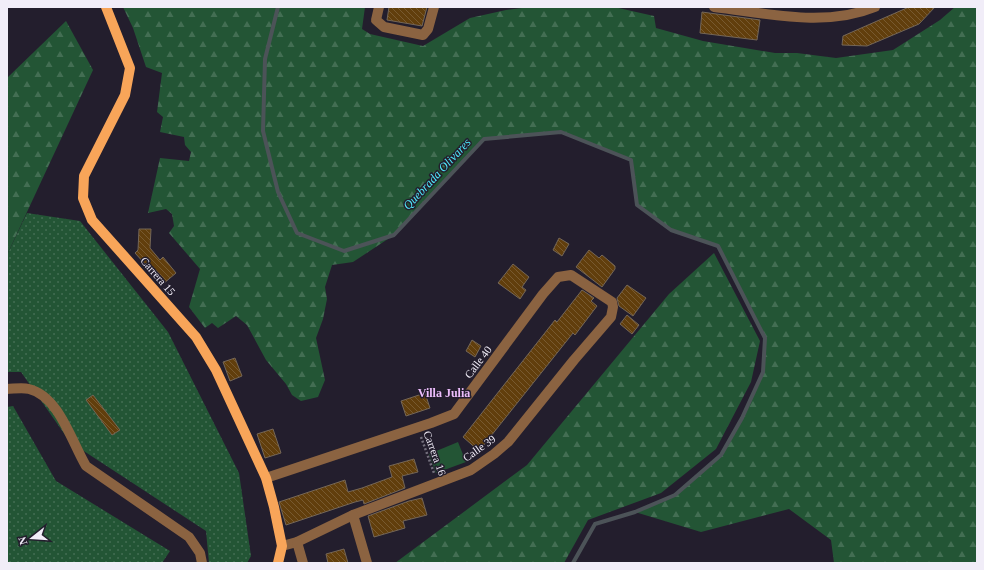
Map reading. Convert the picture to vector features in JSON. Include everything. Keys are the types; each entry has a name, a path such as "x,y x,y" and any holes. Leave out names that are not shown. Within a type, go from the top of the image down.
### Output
{"main road":[{"name":"Carrera 15","path":"106,7 130,68 125,95 84,176 83,198 92,220 196,337 216,370 266,478 282,546 278,563"}],"street":[{"path":"379,7 376,20 384,27 423,35 428,30 434,7"},
{"path":"714,7 820,19 870,9"},
{"name":"Calle 40","path":"266,478 418,428 454,414 543,294 558,277 571,275 612,302 613,307"},
{"name":"Calle 39","path":"282,546 297,542 353,515 471,470 508,442 611,317 613,307"},
{"path":"7,389 29,389 43,397 55,410 69,430 75,449 86,466 189,537 200,554 202,563"},
{"path":"353,515 367,563"},
{"path":"297,542 303,563"}],"path":[{"name":"Carrera 16","path":"418,428 438,483"}],"green space":[{"path":"123,7 365,7 362,29 370,34 423,46 470,18 506,10 530,7 614,7 654,16 656,28 703,41 775,53 797,53 836,58 893,50 940,20 955,7 977,7 977,563 834,563 831,540 789,509 701,532 635,512 675,495 721,455 742,418 763,372 765,338 718,246 671,230 637,205 631,160 561,132 484,139 394,235 353,262 332,265 325,287 327,299 323,319 316,338 325,380 318,397 301,401 292,395 286,384 266,360 247,325 236,316 218,328 212,323 205,328 189,307 200,269 169,233 174,226 172,214 166,209 148,213 160,158 189,161 191,152 185,145 184,137 160,132 163,117 157,112 162,73 146,67 133,28"},
{"path":"66,21 93,70 7,255 7,78"},
{"path":"27,213 80,221 168,332 239,473 251,556 247,563 209,563 206,531 70,442 21,372 7,372 7,255"},
{"path":"714,253 760,341 751,382 716,449 661,493 588,520 564,563 395,563 527,465 669,294"},
{"path":"13,406 56,481 170,551 162,563 7,563 7,407"},
{"path":"458,442 466,462 436,473 429,454"}],"building":[{"path":"389,7 427,7 422,26 387,20"},
{"path":"909,7 935,7 919,24 867,46 842,45 843,36"},
{"path":"702,12 760,20 757,40 700,33"},
{"path":"139,229 151,229 150,248 160,260 163,257 176,273 163,284 146,263 145,264 135,253 138,250"},
{"path":"559,238 569,244 562,256 553,250"},
{"path":"589,250 599,258 602,255 615,266 615,269 602,287 576,267"},
{"path":"513,264 529,277 522,287 526,290 520,299 498,283"},
{"path":"627,285 646,298 633,316 619,306 617,298"},
{"path":"582,290 594,298 591,301 597,306 575,335 573,333 479,451 463,437 555,320 557,322"},
{"path":"627,315 639,325 632,334 620,324"},
{"path":"472,340 481,346 475,357 466,351"},
{"path":"235,358 242,376 230,381 223,362"},
{"path":"425,393 430,408 406,416 401,401"},
{"path":"93,395 120,430 112,435 86,400"},
{"path":"273,429 281,453 265,458 257,434"},
{"path":"414,459 418,472 402,476 405,488 364,504 363,500 355,502 286,525 279,502 345,480 348,492 362,488 392,477 389,466"},
{"path":"422,498 427,515 403,521 405,528 374,537 368,516 409,501"},
{"path":"344,549 348,563 328,563 326,554"}],"waterway":[{"name":"Quebrada Olivares","path":"278,7 265,59 263,131 278,192 297,233 344,251 394,235 484,139 561,132 631,160 637,205 671,230 718,246 765,338 763,372 742,418 721,455 675,495 635,512 595,524 573,563"}],"district":[{"name":"Villa Julia","path":"444,393"}]}
